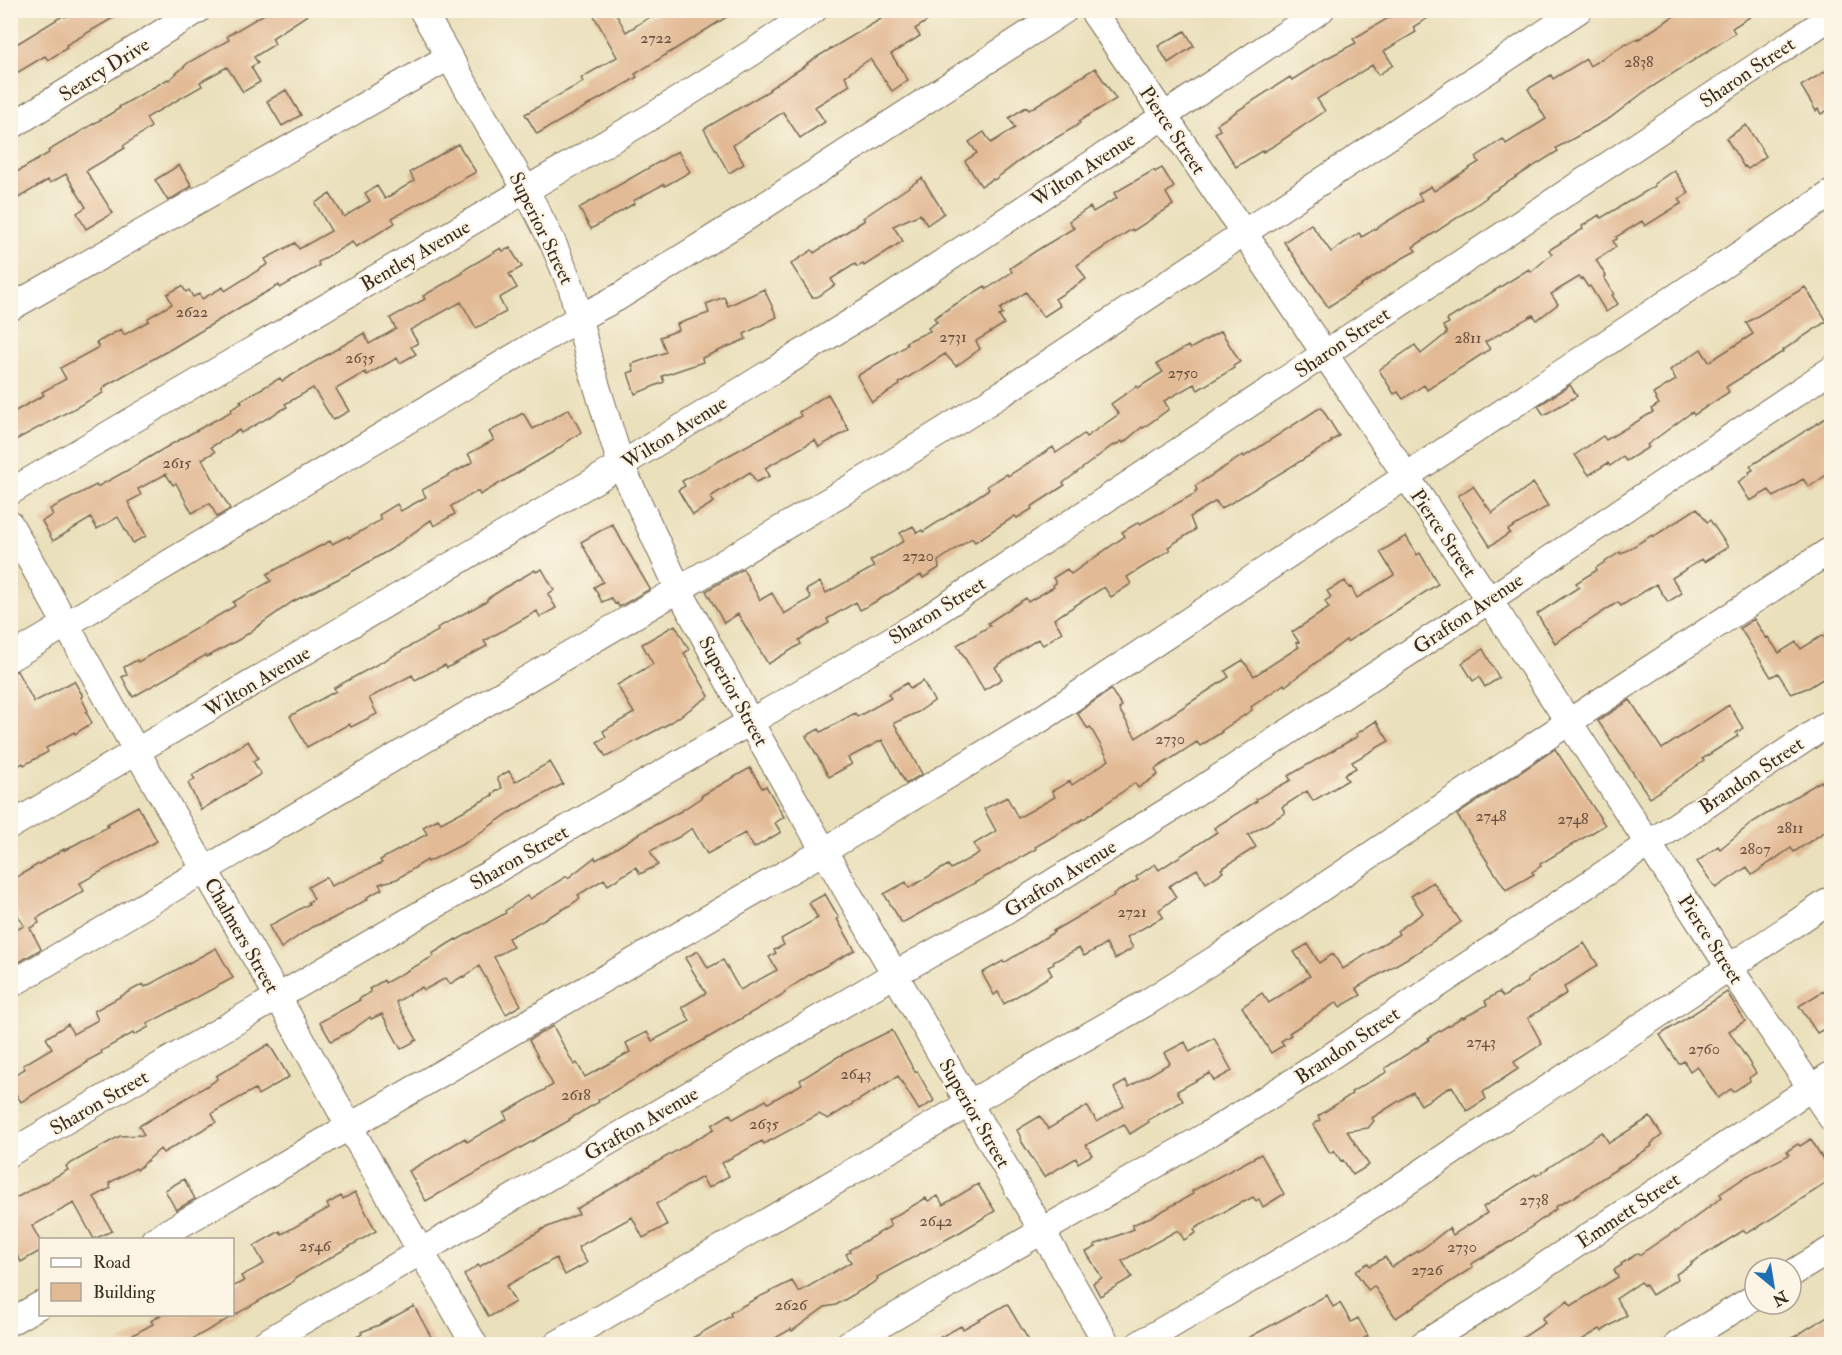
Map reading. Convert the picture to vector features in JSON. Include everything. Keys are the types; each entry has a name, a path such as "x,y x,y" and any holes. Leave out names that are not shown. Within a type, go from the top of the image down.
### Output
{"street":[{"name":"Searcy Drive","path":"10,127 198,10"},
{"name":"Superior Street","path":"422,10 526,190 561,262 572,289 590,364 621,465 679,590 750,722 1107,1344"},
{"name":"Bentley Avenue","path":"10,492 654,115 814,10"},
{"path":"10,658 579,318 617,298 737,223 1065,10"},
{"name":"Pierce Street","path":"1092,10 1489,600 1729,967 1821,1081 1832,1119"},
{"name":"Wilton Avenue","path":"10,825 621,465 869,310 1164,117 1321,10"},
{"path":"10,985 882,469 993,399 1579,10"},
{"name":"Sharon Street","path":"10,1153 921,623 1832,16"},
{"path":"10,308 449,57"},
{"path":"156,1238 824,851 1041,719 1832,193"},
{"name":"Grafton Avenue","path":"263,1344 896,974 998,917 1174,807 1489,600 1832,369"},
{"name":"Chalmers Street","path":"10,524 474,1344"},
{"path":"557,1344 1146,1003 1832,549"},
{"name":"Brandon Street","path":"848,1344 1042,1233 1208,1135 1297,1079 1832,721"},
{"path":"1139,1344 1341,1226 1832,899"},
{"name":"Emmett Street","path":"1424,1344 1821,1081"},
{"path":"1803,1268 1832,1250"},
{"path":"1678,1344 1743,1304"},
{"path":"10,1322 39,1306"}],"building":[{"path":"78,10 127,10 66,45 67,48 48,60 45,56 10,77 10,48 64,15 65,17"},
{"path":"271,10 315,10 272,38 275,44 254,57 258,63 251,67 260,82 243,92 227,67 200,82 202,86 146,118 151,127 123,146 125,148 86,171 113,213 86,229 77,213 86,207 66,174 50,183 48,180 10,203 10,176 119,107 169,80 189,62 229,40 227,36"},
{"path":"603,10 614,10 626,32 661,10 738,10 635,74 637,77 629,82 537,134 525,114 583,82 581,78 617,57 594,16"},
{"path":"876,10 944,10 915,29 920,36 891,54 908,80 892,91 870,59 845,76 850,85 815,107 825,122 800,138 783,112 733,145 744,164 729,173 704,129 881,19"},
{"path":"1387,10 1441,10 1413,27 1416,32 1384,51 1393,65 1378,75 1372,65 1317,99 1325,111 1275,145 1236,167 1215,133 1220,130 1217,124 1290,77 1292,80 1356,43 1353,39 1390,17"},
{"path":"1683,10 1761,10 1732,28 1735,33 1722,42 1644,92 1610,118 1556,148 1558,151 1486,196 1472,208 1413,247 1416,251 1328,307 1284,242 1311,224 1331,252 1359,233 1362,237 1422,200 1418,194 1431,186 1434,191 1479,162 1476,157 1503,139 1506,144 1546,119 1528,89 1551,75 1553,79 1586,59 1590,66 1627,43 1639,39"},
{"path":"1185,31 1194,46 1168,63 1158,46"},
{"path":"1832,67 1832,108 1821,114 1818,109 1816,111 1801,86"},
{"path":"1095,68 1116,99 1079,121 1080,123 1075,127 1030,153 994,180 981,186 965,161 977,153 969,142 984,132 991,143 1015,128 1009,118 1026,107 1029,110"},
{"path":"286,90 301,115 282,126 267,101"},
{"path":"1746,125 1766,156 1748,169 1744,167 1726,138"},
{"path":"458,144 476,172 392,218 395,223 356,247 352,242 318,262 319,266 280,288 279,285 252,300 105,386 103,393 10,443 10,414 44,395 42,392 66,379 60,368 99,347 96,343 121,329 124,335 149,321 148,318 172,304 167,294 182,286 186,292 189,290 193,297 199,294 202,299 223,287 225,291 268,264 265,259 295,243 299,249 331,231 315,203 330,194 344,217 370,201 365,193 377,186 385,199 414,181 410,172"},
{"path":"678,151 690,172 633,201 635,203 591,229 579,208"},
{"path":"179,165 192,186 168,201 155,180"},
{"path":"1162,168 1174,187 1166,193 1173,205 1077,265 1086,279 1055,299 1060,306 1043,317 1026,292 1000,309 1003,314 999,316 1004,324 976,341 980,349 956,366 945,354 872,402 857,376 907,345 906,342 930,331 928,328 937,322 934,318 985,286 987,289 1012,272 1010,268 1074,228 1069,221 1090,207 1093,212 1117,198 1114,193 1154,170 1155,172"},
{"path":"1674,170 1689,193 1679,199 1682,203 1645,226 1642,221 1616,237 1617,239 1613,241 1616,247 1596,260 1618,304 1606,312 1590,286 1588,287 1579,277 1551,294 1558,304 1537,320 1533,315 1485,342 1490,349 1427,390 1424,385 1403,399 1398,392 1394,394 1379,370 1415,345 1421,354 1447,333 1443,326 1449,323 1447,320 1529,269 1531,272 1552,254 1549,250 1583,229 1582,226 1599,215 1601,218 1655,186 1654,184"},
{"path":"922,178 944,213 927,225 920,214 893,226 903,241 864,266 863,264 857,267 855,264 831,279 835,285 817,297 812,297 791,264 812,250 814,253 865,220 863,218"},
{"path":"501,248 503,251 510,248 522,267 509,274 517,288 499,298 506,312 476,328 461,302 410,330 418,343 411,347 416,354 400,363 397,358 367,375 365,372 336,389 349,411 333,420 313,388 285,404 287,407 241,433 239,430 211,447 215,452 202,459 230,509 217,517 210,503 192,513 176,483 173,485 166,474 138,489 141,495 128,502 146,536 133,543 118,517 97,529 91,518 53,541 42,521 53,515 50,509 128,470 232,411 231,409 242,403 240,401 280,378 282,381 364,333 369,344 396,329 390,318 425,299 423,296"},
{"path":"1805,287 1827,321 1726,387 1729,392 1694,415 1692,412 1647,445 1649,447 1626,461 1623,457 1610,466 1608,463 1589,475 1575,455 1603,436 1606,440 1653,412 1651,409 1659,404 1653,394 1676,380 1670,370 1701,349 1709,362 1753,334 1746,323"},
{"path":"764,289 777,317 744,334 746,339 702,358 703,362 662,376 664,382 635,394 628,373 634,371 632,364 666,352 660,337 679,330 677,324 709,313 706,304 724,297 728,306"},
{"path":"1221,331 1240,362 1233,366 1234,368 1198,390 1194,384 1164,401 1169,409 1123,443 1122,441 1113,445 1063,483 1065,485 1031,507 1032,509 1017,518 1015,516 975,542 972,538 938,561 939,568 923,578 921,575 860,610 856,602 827,619 829,623 799,640 801,644 768,664 738,614 724,623 706,591 743,569 760,600 772,593 784,614 811,598 806,590 820,582 826,593 874,567 870,561 904,541 900,533 913,526 917,533 922,530 923,532 989,489 987,486 1007,474 1008,476 1053,447 1056,453 1084,434 1086,437 1119,414 1111,404 1163,372 1157,364"},
{"path":"1570,385 1577,396 1544,415 1538,406"},
{"path":"828,394 849,430 819,447 815,440 765,468 770,476 756,482 750,472 710,497 714,502 693,515 678,490 685,486 682,481 801,416 799,412"},
{"path":"1321,407 1339,436 1332,442 1221,509 1216,501 1190,517 1195,530 1168,547 1170,550 1127,577 1131,584 1111,597 1104,587 1054,619 1062,632 1043,645 1038,639 995,667 1002,679 984,690 957,645 990,626 988,623 1026,598 1028,602 1054,587 1056,583 1053,578 1067,569 1071,574 1125,536 1122,532 1196,493 1195,486"},
{"path":"569,409 581,432 553,452 480,495 478,491 451,506 455,514 434,526 431,520 391,549 292,602 240,639 207,657 206,655 133,697 122,677 127,675 124,667 137,660 138,662 235,606 233,602 271,581 267,574 330,541 332,544 348,536 349,538 381,520 379,515 397,504 401,511 426,497 422,490 473,462 468,454 494,440 489,432 523,413 533,429"},
{"path":"1832,414 1832,458 1826,462 1832,471 1809,487 1803,479 1774,497 1769,490 1750,501 1738,482 1753,470 1750,466"},
{"path":"1533,483 1548,506 1508,530 1510,533 1490,546 1458,496 1473,486 1492,513"},
{"path":"1697,508 1707,522 1710,520 1728,547 1704,562 1702,559 1672,578 1682,593 1668,602 1656,584 1621,606 1618,602 1555,643 1537,614 1579,587 1576,583 1620,552 1621,554 1652,535 1653,537"},
{"path":"612,524 650,589 619,607 611,598 602,602 594,587 603,582 581,542"},
{"path":"1406,536 1417,555 1420,553 1438,584 1347,642 1346,640 1285,686 1284,684 1251,707 1252,710 1222,732 1200,746 1197,742 1155,769 1158,775 1138,788 1135,783 1085,818 1035,847 1036,849 902,923 884,894 906,882 909,888 948,865 951,869 979,853 974,844 996,831 984,809 1007,797 1018,818 1055,797 1052,791 1070,781 1072,785 1109,760 1090,727 1088,729 1077,713 1111,690 1122,706 1119,709 1136,738 1229,677 1225,671 1243,660 1254,676 1299,647 1296,643 1299,642 1292,632 1329,608 1325,601 1331,597 1327,591 1345,581 1357,598 1394,575 1380,552"},
{"path":"542,569 554,590 548,594 556,608 540,617 537,611 484,641 487,646 447,668 445,665 415,680 412,675 369,698 377,714 351,727 349,724 307,747 290,716 336,691 334,688 438,631 437,628 487,601 509,585 535,570 536,572"},
{"path":"1754,619 1779,653 1796,642 1801,649 1823,635 1826,640 1832,637 1832,673 1810,687 1791,694 1778,673 1771,677 1740,628"},
{"path":"675,625 689,650 684,653 709,696 670,723 606,757 597,742 606,737 603,731 634,713 617,685 653,664 642,644"},
{"path":"1483,649 1499,678 1485,687 1479,677 1473,681 1462,663"},
{"path":"17,671 34,702 74,681 83,696 81,697 88,711 86,712 92,723 46,748 48,752 10,770 10,673"},
{"path":"923,681 934,701 918,712 894,723 922,774 906,784 882,740 848,758 852,764 829,777 806,736 819,729 821,732 855,713 857,717 891,698 888,694 907,683 910,689"},
{"path":"1630,700 1662,749 1729,705 1743,728 1736,733 1738,736 1702,759 1704,761 1650,798 1598,721"},
{"path":"1376,721 1389,741 1352,762 1356,768 1344,775 1348,780 1313,801 1307,791 1282,807 1285,813 1248,835 1256,847 1221,869 1223,872 1206,883 1197,869 1169,886 1176,897 1159,910 1163,917 1127,937 1133,948 1115,959 1106,944 1084,956 1079,948 1048,967 1052,975 1004,1004 998,992 994,995 982,973 1003,961 1004,963 1053,931 1114,896 1113,894 1138,880 1136,877 1155,864 1159,870 1217,832 1214,828 1257,801 1256,799 1291,780 1288,776 1358,736 1356,734"},
{"path":"248,741 258,758 253,761 261,774 201,810 188,783 195,779 192,775"},
{"path":"1555,749 1605,825 1540,864 1541,866 1532,872 1534,874 1506,890 1457,815"},
{"path":"550,762 563,784 509,813 465,843 428,862 427,860 397,879 379,884 382,889 367,897 368,899 312,927 281,948 269,926 314,899 308,887 326,877 331,886 382,863 380,860 427,834 423,827 438,819 441,823 493,795 502,788 497,778 509,771 515,782"},
{"path":"750,768 762,788 766,786 784,817 775,823 781,832 754,848 745,833 707,854 692,828 650,851 658,865 640,874 636,867 608,885 604,879 578,895 580,898 569,906 508,938 513,947 494,957 521,1005 506,1014 479,966 450,984 446,978 424,990 422,987 396,1002 417,1040 401,1049 382,1014 371,1019 370,1017 331,1041 320,1022 360,1000 371,992 369,989 384,980 385,983 434,956 432,954 456,939 506,913 505,911 528,895 530,899 567,876 568,878 595,857 596,860 605,855"},
{"path":"1832,777 1832,827 1794,852 1791,848 1752,875 1747,867 1716,888 1697,862 1718,846 1720,849 1753,822 1821,781 1822,783"},
{"path":"138,806 157,841 80,883 84,891 37,918 39,923 30,928 41,949 13,966 10,961 10,933 24,926 10,901 10,881 109,826 107,824"},
{"path":"1433,882 1461,922 1416,953 1356,988 1361,995 1340,1007 1337,1002 1289,1033 1291,1035 1281,1041 1284,1045 1271,1053 1242,1007 1262,993 1269,1003 1310,976 1294,952 1308,944 1319,963 1333,954 1343,969 1399,934 1397,931 1423,913 1411,896"},
{"path":"825,894 855,950 809,975 785,993 598,1100 599,1102 570,1120 426,1201 409,1171 465,1138 467,1142 507,1119 504,1113 553,1085 529,1040 553,1026 574,1065 577,1063 585,1077 630,1052 626,1043 647,1032 652,1041 690,1021 682,1007 706,993 685,958 698,951 708,968 723,960 740,990 777,970 769,957 776,953 774,950 784,945 781,939 818,918 809,903"},
{"path":"1584,943 1598,965 1564,987 1567,993 1528,1018 1542,1044 1514,1062 1518,1069 1483,1092 1486,1099 1467,1111 1452,1086 1421,1105 1413,1092 1372,1118 1374,1121 1368,1128 1347,1131 1369,1165 1353,1175 1334,1150 1330,1153 1313,1125 1320,1120 1318,1116 1352,1094 1351,1092 1387,1072 1385,1068 1429,1040 1428,1038 1487,1005 1485,1001 1499,992 1503,997 1528,982 1530,977"},
{"path":"216,948 233,978 147,1024 149,1027 101,1051 102,1053 88,1062 21,1102 10,1084 10,1077 25,1069 23,1065 52,1048 46,1038 68,1024 73,1034 98,1020 94,1011 143,984 145,987"},
{"path":"1823,991 1832,1003 1832,1025 1817,1033 1799,1006"},
{"path":"1727,992 1745,1021 1729,1031 1756,1073 1749,1078 1750,1081 1733,1092 1731,1089 1718,1098 1697,1066 1690,1071 1684,1061 1679,1064 1660,1035"},
{"path":"892,1030 934,1101 919,1110 898,1076 828,1119 819,1114 764,1144 762,1141 722,1163 729,1176 708,1188 702,1177 656,1204 667,1225 643,1238 632,1217 578,1247 587,1263 565,1275 556,1258 506,1286 515,1302 489,1317 464,1275 478,1265 479,1267 543,1229 579,1214 576,1209 714,1129 712,1125 730,1114 733,1119 766,1100 768,1103 802,1084 800,1080 839,1056"},
{"path":"1214,1038 1232,1071 1214,1081 1210,1073 1177,1091 1183,1101 1148,1120 1149,1122 1130,1134 1124,1124 1086,1145 1092,1155 1078,1163 1076,1158 1044,1177 1020,1139 1017,1130 1040,1116 1048,1129 1087,1106 1097,1122 1124,1106 1114,1088 1126,1081 1129,1087 1170,1063 1164,1053 1185,1042 1190,1052"},
{"path":"269,1044 289,1077 258,1095 255,1089 212,1113 216,1122 163,1153 160,1149 137,1170 136,1168 109,1183 111,1188 94,1197 112,1231 93,1238 74,1203 32,1226 39,1239 39,1252 21,1262 10,1244 10,1201 68,1170 66,1166 120,1136 144,1135 139,1126 212,1083 217,1079 216,1076"},
{"path":"1650,1117 1662,1135 1651,1144 1652,1146 1555,1207 1556,1209 1513,1240 1471,1264 1473,1267 1396,1318 1374,1286 1368,1290 1355,1271 1368,1263 1370,1266 1385,1257 1392,1267 1425,1247 1449,1228 1453,1235 1487,1213 1483,1207 1535,1174 1536,1176 1602,1132 1609,1143"},
{"path":"1811,1139 1831,1173 1827,1175 1831,1180 1757,1228 1746,1233 1744,1230 1691,1263 1676,1274 1678,1279 1652,1295 1641,1282 1616,1299 1627,1315 1602,1331 1600,1329 1575,1344 1513,1344 1545,1323 1542,1318 1568,1301 1571,1306 1618,1277 1614,1270 1621,1264 1676,1232 1722,1197 1720,1194 1747,1176 1789,1155 1787,1151 1798,1144 1800,1146"},
{"path":"1261,1154 1284,1194 1263,1207 1259,1199 1256,1201 1253,1197 1243,1201 1194,1229 1196,1233 1184,1240 1179,1231 1176,1231 1122,1261 1132,1277 1100,1296 1093,1283 1102,1278 1086,1252 1096,1247 1094,1245 1134,1229 1132,1225 1155,1215 1193,1194 1192,1191"},
{"path":"184,1179 195,1199 176,1210 165,1190"},
{"path":"978,1184 995,1211 877,1277 878,1280 836,1305 825,1307 792,1331 791,1329 765,1344 682,1344 731,1316 730,1313 792,1281 799,1292 851,1262 846,1254 850,1252 849,1250 891,1226 888,1220 926,1198 928,1201 938,1196 943,1205"},
{"path":"355,1192 376,1231 234,1315 234,1286 244,1281 241,1276 264,1264 254,1246 280,1231 282,1234 329,1208 327,1204 341,1196 343,1199"},
{"path":"1327,1295 1333,1307 1340,1303 1351,1322 1358,1318 1368,1336 1355,1344 1237,1344"},
{"path":"1007,1304 1031,1344 928,1344 961,1326 963,1329"},
{"path":"414,1306 435,1344 345,1344 362,1334 361,1332"},
{"path":"1832,1313 1832,1344 1783,1344"},
{"path":"159,1316 233,1316 184,1344 116,1344 153,1324 151,1321"}]}
